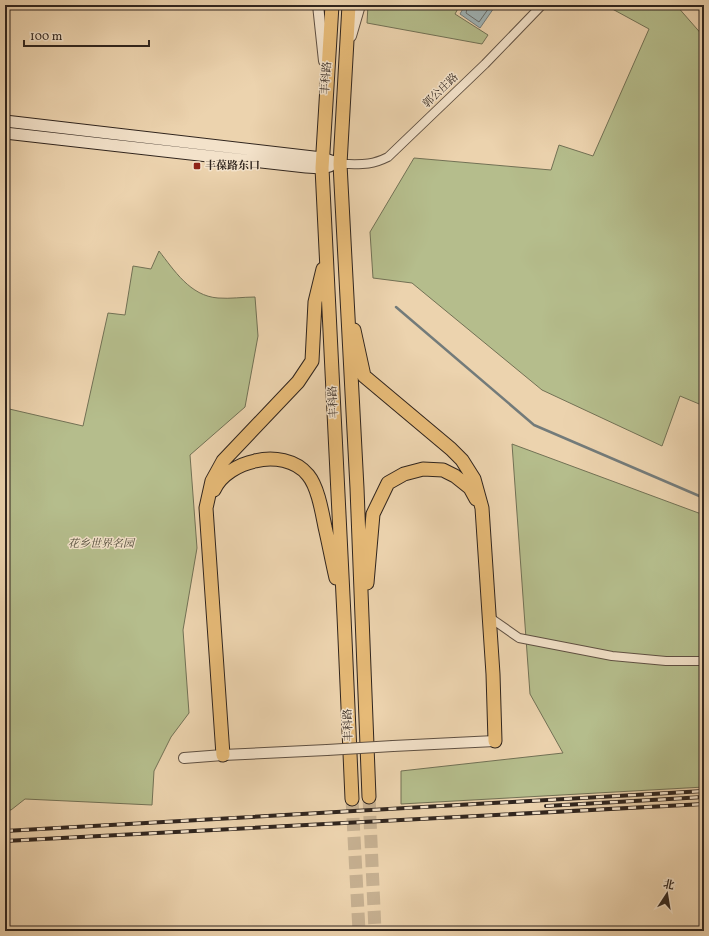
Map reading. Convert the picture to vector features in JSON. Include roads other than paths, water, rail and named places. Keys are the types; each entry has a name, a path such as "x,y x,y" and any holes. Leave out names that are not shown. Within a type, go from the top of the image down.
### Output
{"main road":[{"name":"丰科路","path":"332,5 322,163 352,799"},
{"name":"丰科路","path":"349,5 340,164 357,488 369,797"},
{"path":"5,121 322,163"},
{"path":"5,133 340,164"},
{"path":"223,755 206,508 212,481 223,461 298,382 312,361 315,302 327,256"},
{"path":"346,295 364,376 451,449 462,460 474,479 482,508 495,741"},
{"path":"206,508 216,487 228,473 245,463 263,459 280,459 297,467 308,476 319,497 344,616"},
{"path":"361,618 368,572 373,514 388,483 404,474 423,469 442,470 455,476 470,488 482,508"}],"street":[{"path":"318,5 327,85"},
{"path":"346,51 360,5"},
{"name":"郭公庄路","path":"340,164 364,165 377,163 388,157 486,64 542,5"},
{"path":"489,617 519,638 612,656 666,661 704,661"},
{"path":"184,758 495,741"}],"water":[{"path":"465,5 496,5 480,28 460,14"}],"waterway":[{"path":"396,307 534,425 704,498"}],"tunnel":[{"path":"369,797 375,931"},
{"path":"352,799 359,931"}],"railway":[{"path":"5,831 704,791"},
{"path":"546,806 704,797"},
{"path":"5,841 704,804"}],"place":[{"name":"丰葆路东口","path":"197,166"}],"park label":[{"name":"花乡世界名园","path":"101,544"}]}
